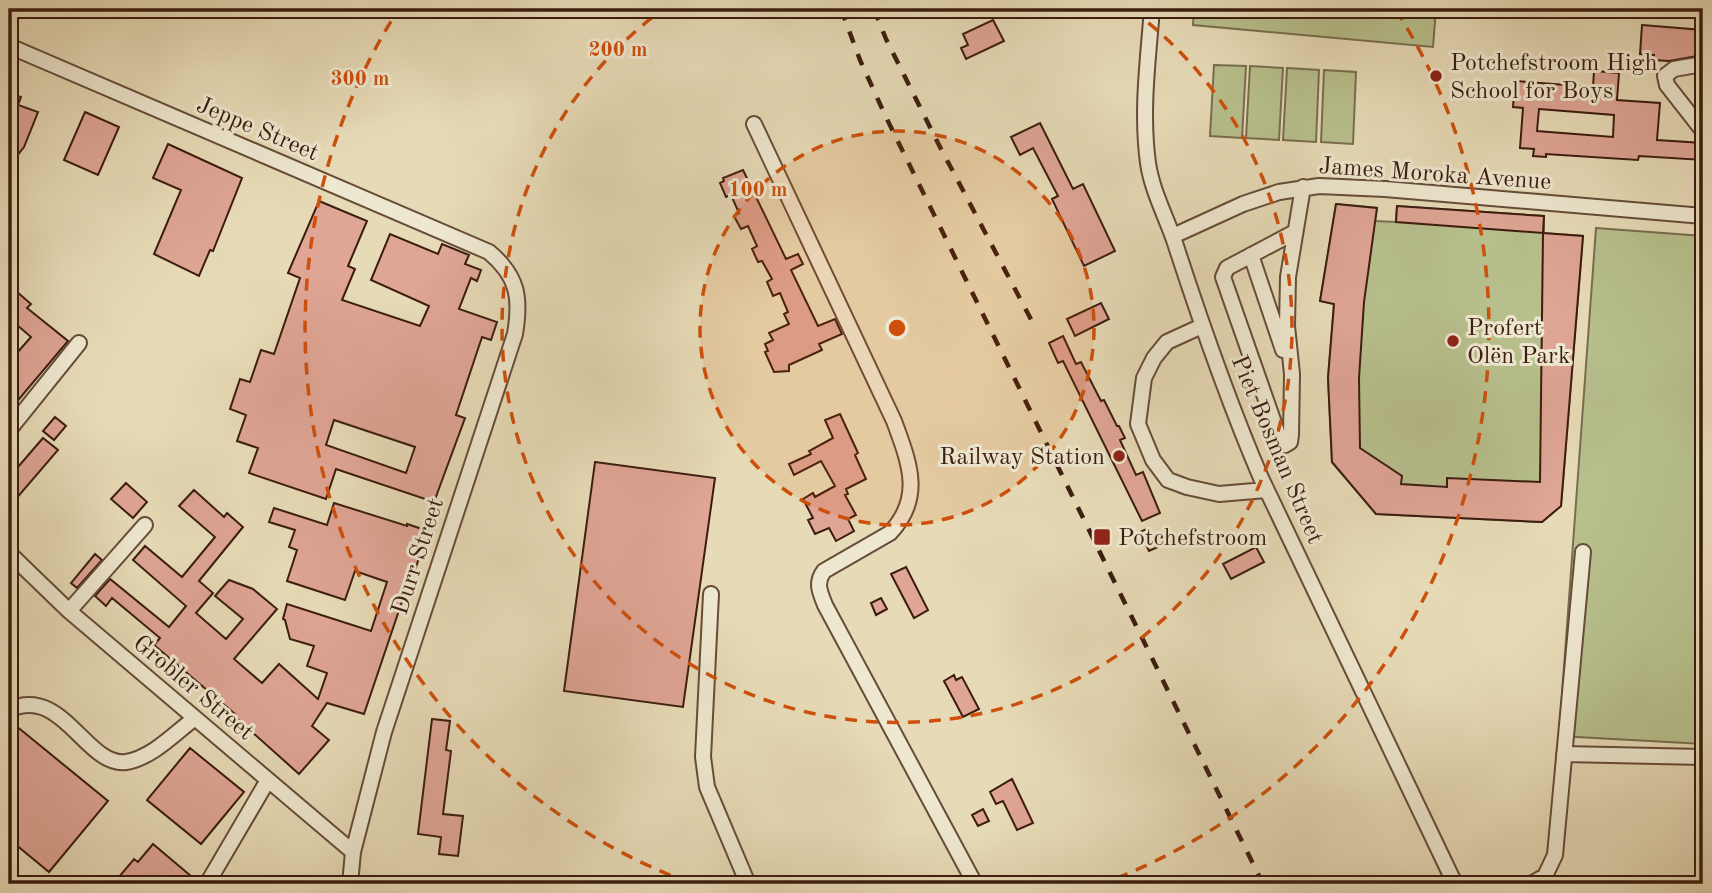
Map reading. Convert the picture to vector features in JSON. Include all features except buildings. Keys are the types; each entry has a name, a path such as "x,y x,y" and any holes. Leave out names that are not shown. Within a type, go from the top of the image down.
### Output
{"street":[{"name":"Piet Bosman Street","path":"1152,9 1145,101 1145,134 1151,178 1202,326 1266,490 1455,884"},
{"name":"Jeppe Street","path":"9,46 489,252"},
{"path":"1703,64 1674,69 1665,76 1667,85 1703,131"},
{"path":"754,124 894,421 911,476 911,492 906,512 898,525 890,533 824,571 818,579 819,589 825,605 975,884"},
{"name":"James Moroka Avenue","path":"1173,236 1243,204 1303,187 1385,189 1703,216"},
{"path":"1295,232 1227,268 1223,276 1280,440 1285,444 1290,442 1291,435 1292,374 1287,326 1288,276 1303,187"},
{"name":"Durr Street","path":"350,884 353,852 384,732 515,334 519,311 517,293 511,276 489,252"},
{"path":"1251,255 1292,374"},
{"path":"1202,326 1167,342 1154,358 1144,378 1138,424 1153,460 1168,480 1219,494 1266,490"},
{"path":"9,430 79,343"},
{"path":"69,611 145,526"},
{"path":"1531,884 1545,876 1555,855 1583,552"},
{"name":"Grobler Street","path":"9,553 69,611 353,852"},
{"path":"711,594 703,757 707,787 748,884"},
{"path":"9,710 26,705 39,706 63,719 104,756 125,762 145,756 195,718"},
{"path":"1564,754 1703,757"},
{"path":"207,884 268,780"},
{"path":"1455,884 1460,884"}],"green space":[{"path":"1194,9 1436,9 1433,47 1193,25"},
{"path":"1214,65 1246,66 1242,138 1210,136"},
{"path":"1250,66 1283,68 1279,140 1246,138"},
{"path":"1287,68 1319,70 1316,142 1283,140"},
{"path":"1324,70 1356,72 1353,144 1321,142"},
{"name":"Profert Olën Park","path":"1336,204 1377,208 1375,221 1396,222 1397,206 1544,216 1544,233 1583,236 1561,506 1542,522 1376,514 1332,462 1328,378 1334,304 1320,301"},
{"path":"1596,228 1703,236 1703,744 1559,736"}],"railway":[{"path":"841,9 885,115 1263,884"},
{"path":"874,9 886,39 939,145 1035,327"}],"place":[{"name":"Potchefstroom High School for Boys","path":"1436,76"},
{"name":"Profert Olën Park","path":"1453,341"},
{"name":"Railway Station","path":"1119,456"},
{"name":"Potchefstroom","path":"1102,537"}]}
